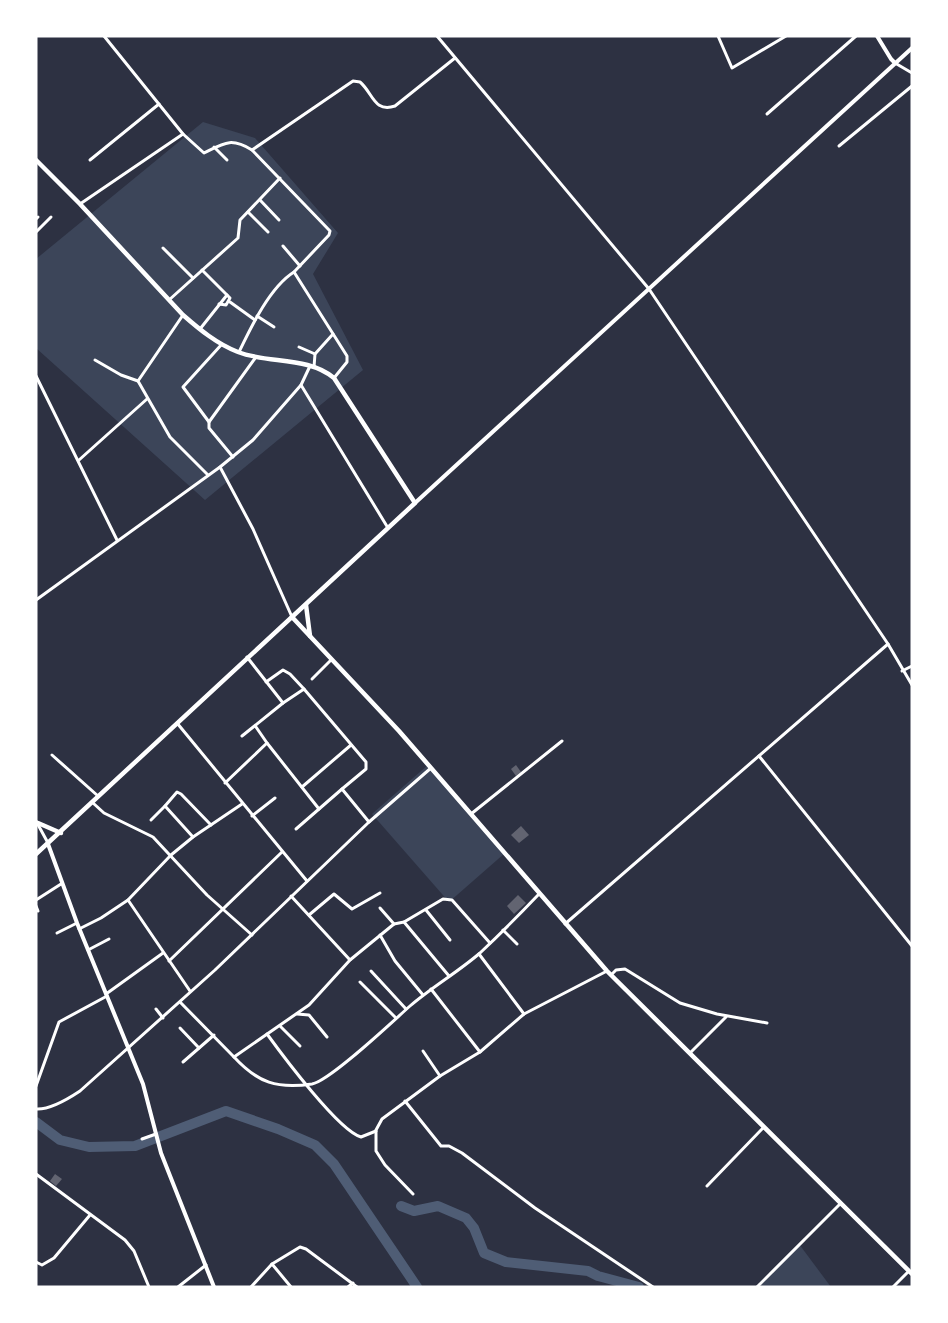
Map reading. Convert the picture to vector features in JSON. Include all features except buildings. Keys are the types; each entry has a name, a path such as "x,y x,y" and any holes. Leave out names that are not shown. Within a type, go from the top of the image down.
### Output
{"main road":[{"path":"36,160 80,204 182,315 200,329 222,344 239,352 312,367 334,378 415,504 177,723 61,833 36,854"},
{"path":"306,605 310,638"},
{"path":"292,617 379,709 564,924 609,973 910,1272"},
{"path":"37,822 61,833"}],"street":[{"path":"104,36 183,134 203,152 221,143 241,143 252,150 330,233 300,266 281,283 256,318 239,352"},
{"path":"437,36 649,289 888,644 902,671 912,685"},
{"path":"718,36 732,68 786,36"},
{"path":"767,114 856,36"},
{"path":"877,36 890,58 912,73"},
{"path":"415,504 912,48"},
{"path":"252,150 353,81 360,82 380,107 386,109 395,106 455,58"},
{"path":"839,146 912,86"},
{"path":"90,160 159,104"},
{"path":"80,204 183,134"},
{"path":"214,147 227,160"},
{"path":"36,169 41,165"},
{"path":"169,300 238,238 238,223 280,178"},
{"path":"260,200 279,220"},
{"path":"248,212 268,232"},
{"path":"36,232 51,217"},
{"path":"283,246 300,266"},
{"path":"163,248 193,278"},
{"path":"202,270 230,298 230,302 274,327"},
{"path":"294,272 348,359 334,378"},
{"path":"200,329 226,295"},
{"path":"219,304 224,306 230,302"},
{"path":"138,382 182,315"},
{"path":"36,600 220,467 253,440 273,420 301,385 312,367 316,354 333,334"},
{"path":"210,422 183,387 222,344"},
{"path":"299,347 316,354"},
{"path":"233,457 209,428 210,422 257,356"},
{"path":"95,360 121,375 138,382 170,437 208,474"},
{"path":"36,376 117,540"},
{"path":"301,385 388,528"},
{"path":"79,460 147,399"},
{"path":"220,467 253,529 292,617"},
{"path":"564,924 888,644"},
{"path":"247,658 283,703"},
{"path":"312,679 331,660"},
{"path":"902,671 912,666"},
{"path":"266,682 283,670 293,676 367,766 296,829"},
{"path":"242,736 256,727 283,703 304,689"},
{"path":"177,723 307,881"},
{"path":"256,727 319,809"},
{"path":"470,814 562,741"},
{"path":"225,782 268,743"},
{"path":"302,787 351,745"},
{"path":"52,755 99,797"},
{"path":"759,756 912,946"},
{"path":"36,1109 42,1109 68,1099 80,1091 163,1018 252,935 368,822 431,768"},
{"path":"342,789 368,822"},
{"path":"151,820 179,792 210,825"},
{"path":"252,816 275,798"},
{"path":"93,803 104,813 153,838 222,908 252,935"},
{"path":"79,929 101,918 128,900 171,856 193,837 242,804"},
{"path":"165,806 193,837"},
{"path":"37,822 48,844 61,884 143,1084 161,1153 214,1287"},
{"path":"169,961 282,852"},
{"path":"36,900 61,884"},
{"path":"309,915 334,894 352,909 380,894"},
{"path":"180,1002 246,1070 263,1082 305,1084 319,1082 423,995 479,954 540,894"},
{"path":"291,896 350,960"},
{"path":"234,1057 280,1026 316,998 332,977 394,924 404,922 444,898 452,900 490,943"},
{"path":"128,900 190,991"},
{"path":"36,906 38,911"},
{"path":"380,908 394,924"},
{"path":"426,910 450,940"},
{"path":"404,922 449,976"},
{"path":"57,933 77,923"},
{"path":"503,930 517,944"},
{"path":"380,935 395,961 423,995"},
{"path":"88,950 109,939"},
{"path":"36,1086 59,1022 107,995 163,953"},
{"path":"479,954 524,1014"},
{"path":"413,1194 380,1158 375,1142 376,1130 382,1119 440,1076 480,1052 524,1014 609,973 624,969 675,1001 726,1016 768,1023"},
{"path":"371,971 406,1009"},
{"path":"360,982 396,1018"},
{"path":"432,989 480,1052"},
{"path":"156,1009 163,1018"},
{"path":"296,1014 309,1015 327,1037"},
{"path":"690,1054 726,1016"},
{"path":"280,1026 300,1046"},
{"path":"180,1028 199,1048"},
{"path":"267,1034 305,1084 355,1135 361,1137 376,1130"},
{"path":"183,1062 214,1035"},
{"path":"423,1051 440,1076"},
{"path":"405,1101 441,1146 449,1146 462,1153 535,1208 653,1287"},
{"path":"706,1186 763,1128"},
{"path":"142,1139 157,1134"},
{"path":"36,1174 130,1245 149,1287"},
{"path":"757,1287 840,1203"},
{"path":"36,1262 42,1265 54,1258 90,1215"},
{"path":"251,1287 272,1264 300,1247 306,1249 357,1287"},
{"path":"272,1264 291,1287"},
{"path":"178,1287 206,1265"},
{"path":"893,1287 910,1272"},
{"path":"348,1287 353,1284"}],"shaded area":[{"path":"203,122 255,138 338,233 313,274 363,370 205,500 36,348 36,259"},
{"path":"428,765 505,853 449,902 372,814"},
{"path":"799,1244 831,1287 758,1287"}],"waterway":[{"path":"36,1122 60,1140 89,1147 135,1146 226,1111 278,1129 315,1145 334,1164 417,1287"},
{"path":"401,1206 414,1211 438,1206 466,1218 474,1228 484,1253 506,1262 588,1271 598,1276 639,1287"}]}
